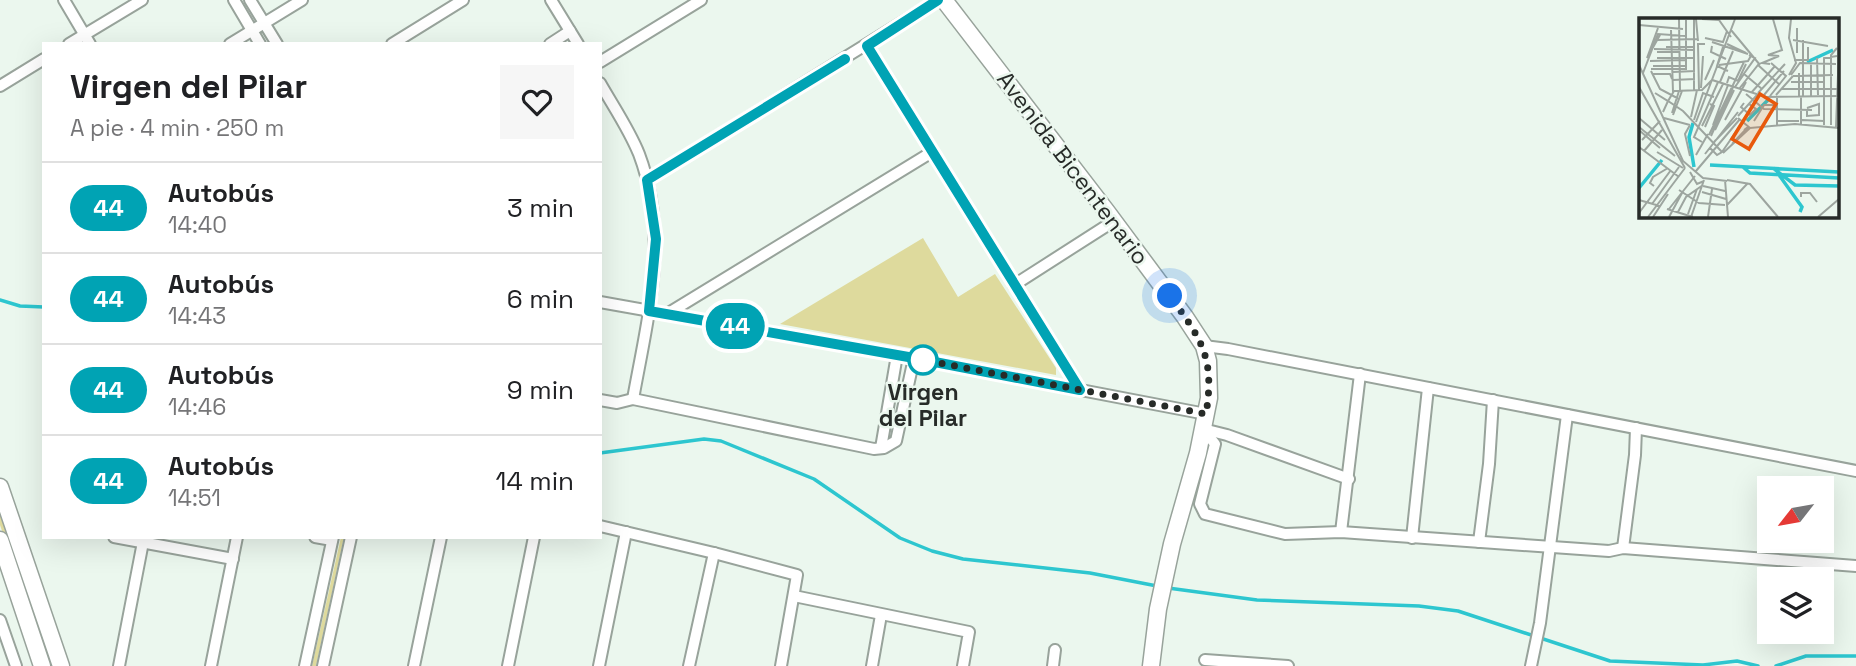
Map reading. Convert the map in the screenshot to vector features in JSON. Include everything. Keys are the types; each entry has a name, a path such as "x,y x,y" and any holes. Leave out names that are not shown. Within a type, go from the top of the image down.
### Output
{"main road":[{"name":"Avenida Bicentenario","path":"941,0 1114,221 1204,346 1210,378 1205,421 1179,515 1158,609 1151,666"},
{"path":"0,487 61,666"},
{"path":"1,547 43,666"}],"street":[{"path":"64,0 87,39 142,0"},
{"path":"234,0 259,42"},
{"path":"250,0 276,42"},
{"path":"233,42 302,0"},
{"path":"394,42 463,0"},
{"path":"551,0 577,42"},
{"path":"602,61 701,0"},
{"path":"647,180 941,0"},
{"path":"553,42 570,31"},
{"path":"867,46 1080,390"},
{"path":"0,86 42,60"},
{"path":"602,86 629,132 647,180 656,239 649,311 633,399"},
{"path":"667,314 932,152"},
{"path":"1014,285 1114,221"},
{"path":"602,302 1080,390 1205,421 1227,435 1349,480"},
{"path":"1204,346 1856,471"},
{"path":"881,448 897,355"},
{"path":"602,400 617,403 633,399 874,449 896,441 914,358"},
{"path":"1341,532 1360,374"},
{"path":"1412,538 1428,388"},
{"path":"1479,542 1489,464 1493,400"},
{"path":"1531,666 1539,631 1567,415"},
{"path":"1205,421 1215,444 1200,504 1205,514 1285,534 1341,532 1609,551 1623,548 1856,566"},
{"path":"1623,548 1636,428"},
{"path":"602,526 714,552 797,575 781,666"},
{"path":"599,666 626,532"},
{"path":"128,539 233,559"},
{"path":"211,666 237,539"},
{"path":"305,666 332,539"},
{"path":"323,666 351,539"},
{"path":"414,666 440,539"},
{"path":"508,666 534,539"},
{"path":"119,666 143,541"},
{"path":"689,666 714,552"},
{"path":"794,596 969,632 963,666"},
{"path":"872,666 881,615"},
{"path":"0,623 16,666"},
{"path":"1053,666 1055,650"},
{"path":"1205,660 1288,666"}],"shaded area":[{"path":"923,238 958,297 995,274 1056,368 1056,375 780,324"},
{"path":"0,503 55,666 48,666 0,525"},
{"path":"341,539 344,539 316,666 312,666"}],"waterway":[{"path":"0,300 20,306 42,307"},
{"path":"602,453 704,439 721,441 814,479 900,538 932,551 963,559 1090,573 1157,586"},
{"path":"1168,588 1257,600 1419,606 1458,611 1610,661 1703,665 1737,661 1758,666"},
{"path":"1776,666 1806,656 1856,656"}],"bus line":[{"name":"44","path":"845,59 647,180 656,239 649,311 1080,390 867,46 938,0"}],"place":[{"name":"Virgen del Pilar","path":"923,360"}],"route":[{"path":"923,360 914,358 1206,414 1210,378 1204,346 1170,296"}]}
